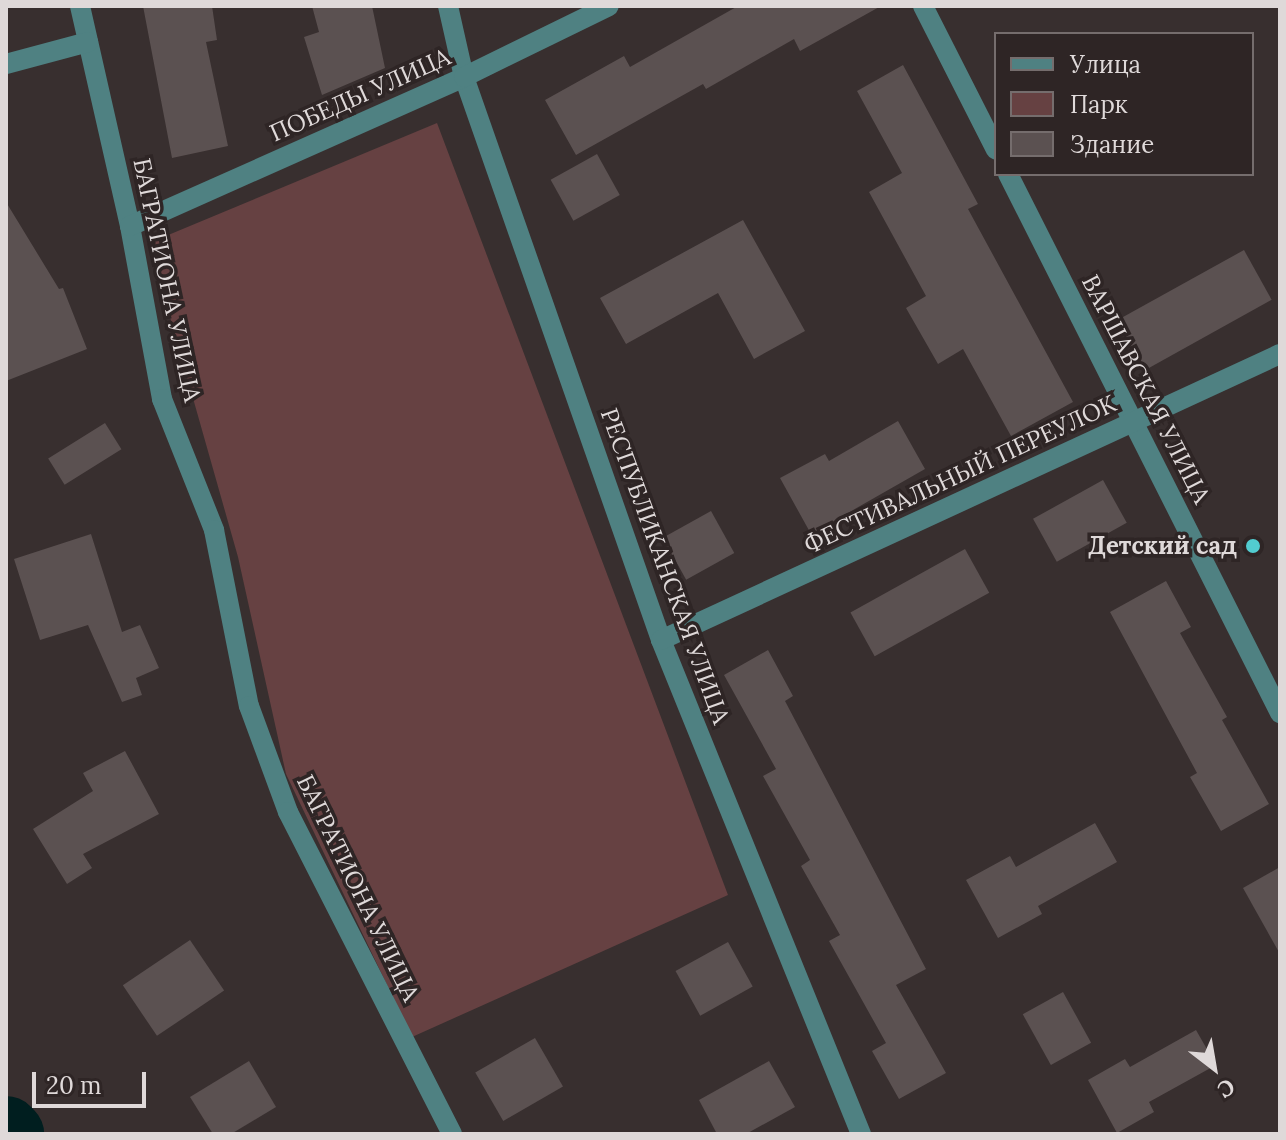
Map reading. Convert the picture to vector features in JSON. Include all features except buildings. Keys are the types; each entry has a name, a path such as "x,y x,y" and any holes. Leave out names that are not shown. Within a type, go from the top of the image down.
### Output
{"street":[{"name":"БАГРАТИОНА УЛИЦА","path":"80,6 130,226 162,399 214,530 249,706 288,812 452,1134"},
{"name":"РЕСПУБЛИКАНСКАЯ УЛИЦА","path":"448,6 464,77 661,640 861,1134"},
{"name":"ПОБЕДЫ УЛИЦА","path":"130,226 464,77 609,6"},
{"path":"923,6 994,146"},
{"path":"6,64 88,42"},
{"name":"ВАРШАВСКАЯ УЛИЦА","path":"1009,176 1280,713"},
{"name":"ФЕСТИВАЛЬНЫЙ ПЕРЕУЛОК","path":"661,640 1280,354"}],"green space":[{"path":"437,123 728,895 412,1037 286,774 238,557 149,243"}],"waterway":[{"path":"6,1130 10,1134"}],"place":[{"name":"Детский сад","path":"1253,546"}]}
